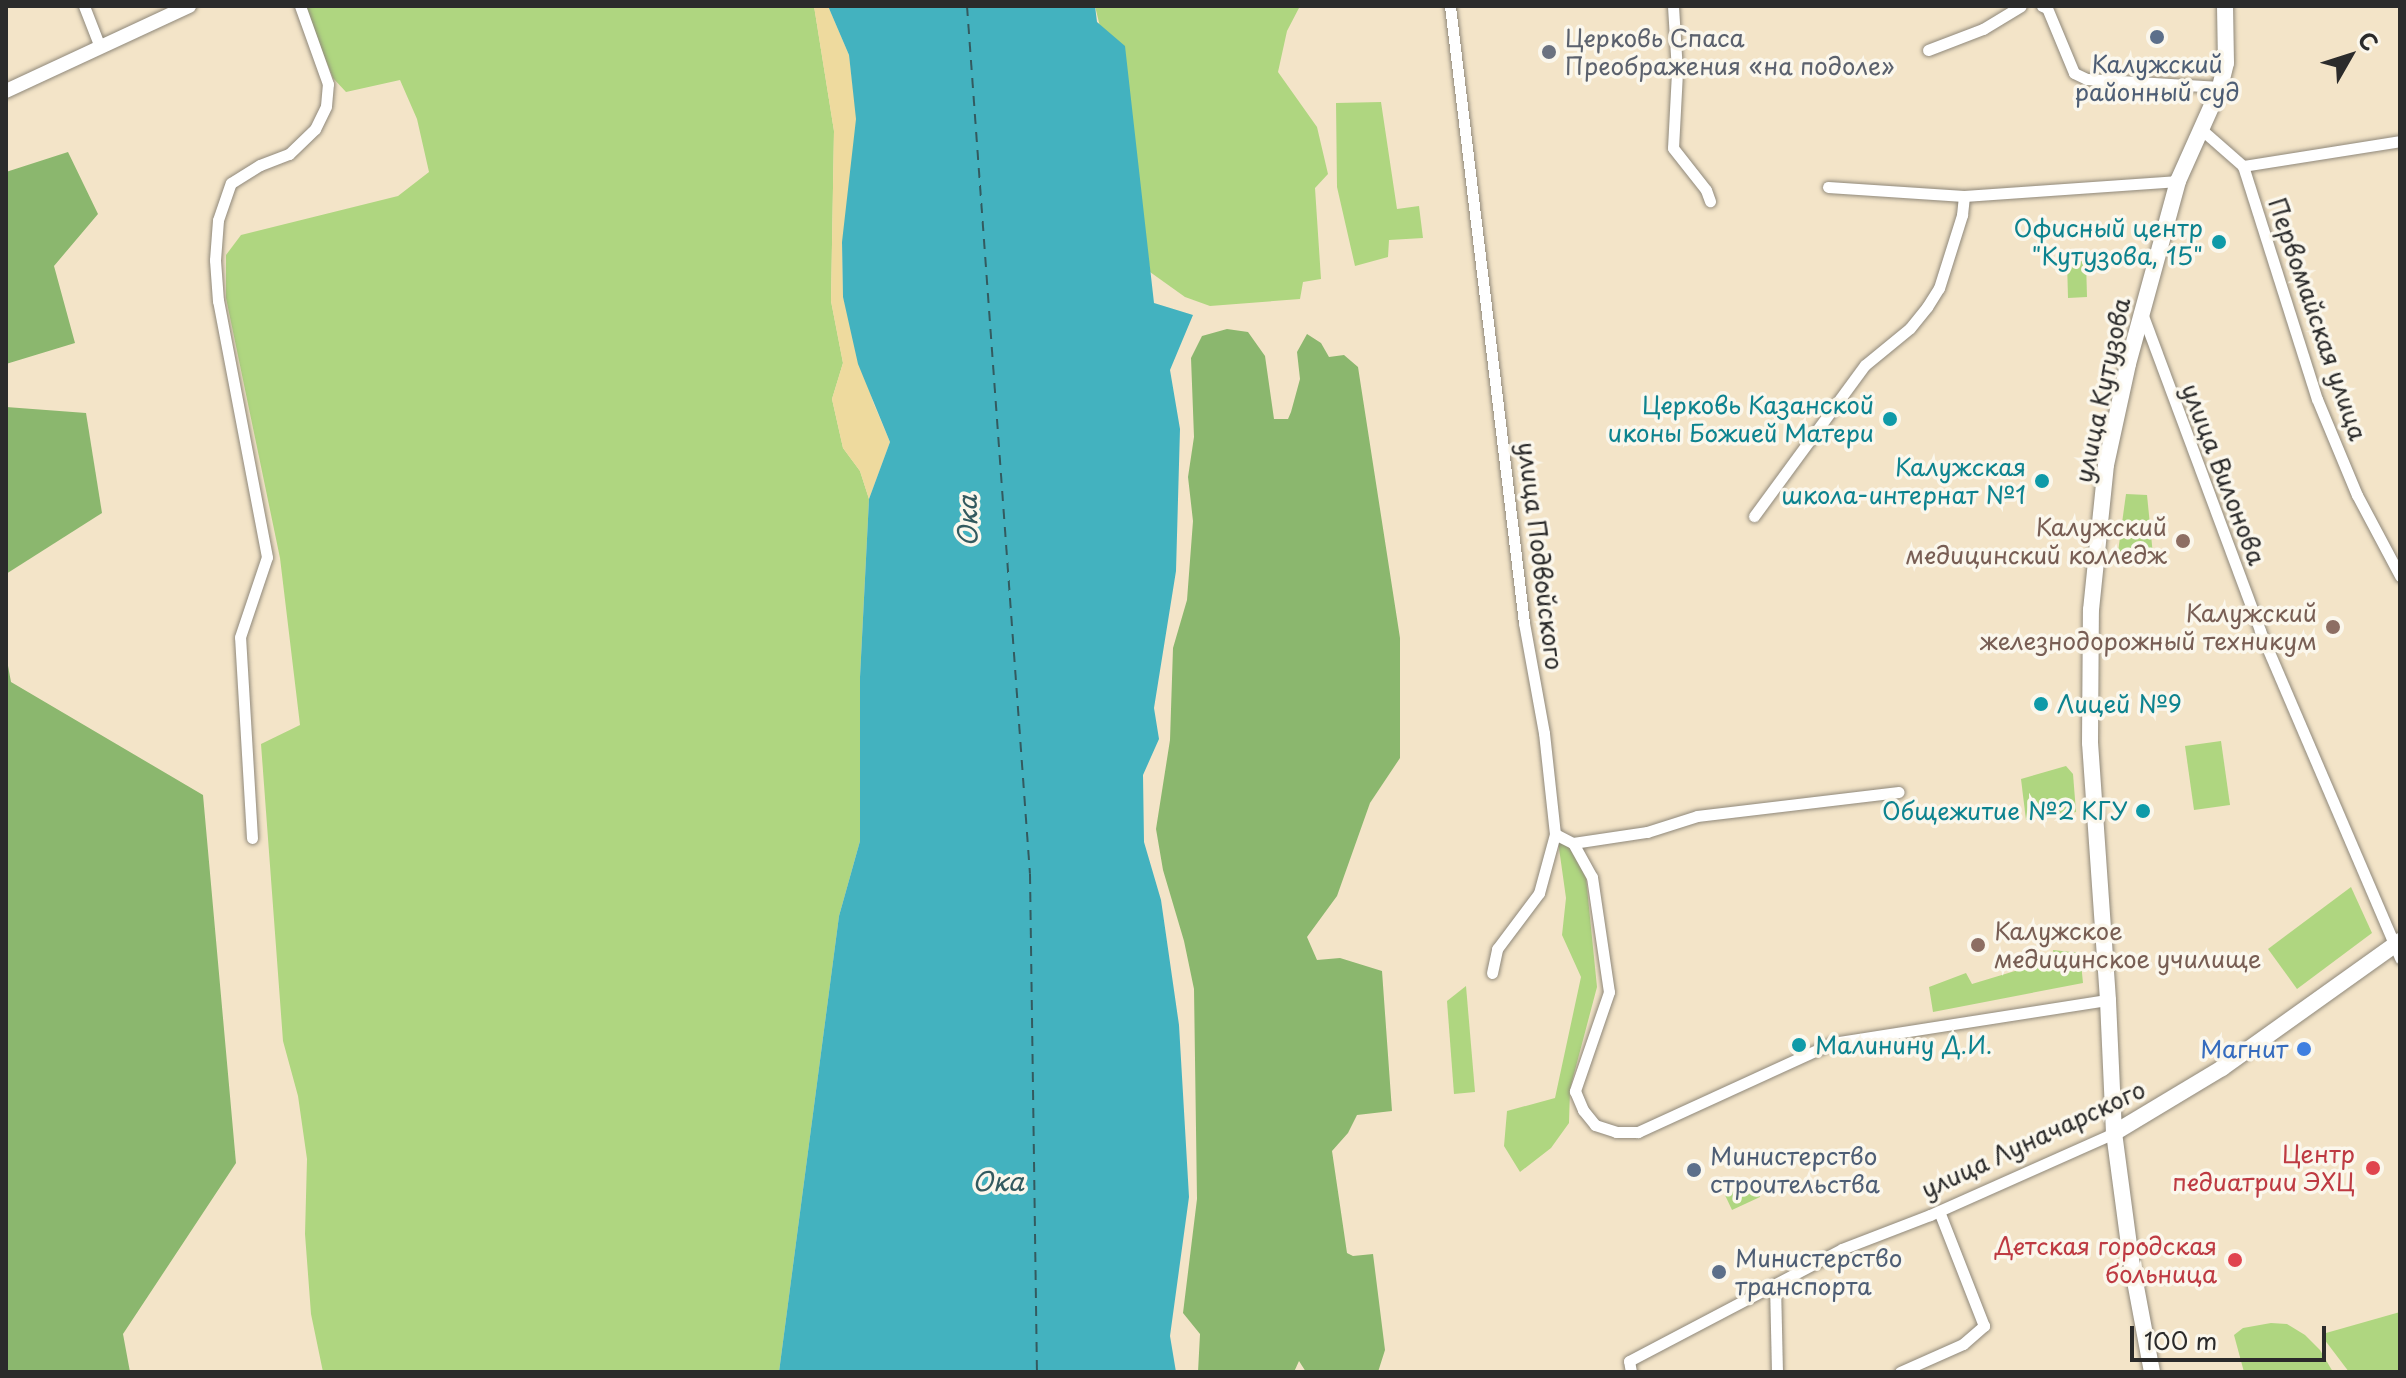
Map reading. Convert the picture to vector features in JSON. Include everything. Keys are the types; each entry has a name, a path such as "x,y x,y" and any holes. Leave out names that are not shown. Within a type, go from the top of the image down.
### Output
{"main road":[{"name":"улица Кутузова","path":"2152,1372 2131,1260 2114,1133 2090,743 2091,610 2106,465 2142,313 2178,181 2220,87 2226,63 2225,6"},
{"name":"улица Луначарского","path":"2114,1133 2222,1068 2398,948"}],"street":[{"path":"84,6 100,47"},
{"path":"6,91 189,6"},
{"path":"252,838 240,637 267,557 218,301 215,260 218,220 231,183 260,165 289,154 315,129 326,106 328,84 300,6"},
{"name":"улица Подвойского","path":"1450,6 1524,623 1544,733 1555,834"},
{"path":"1673,6 1677,72 1673,148 1706,190 1710,201"},
{"path":"1928,50 1983,29 2021,6"},
{"path":"2042,6 2047,8 2074,73 2087,79 2220,87"},
{"path":"2202,130 2243,166 2400,141"},
{"name":"Первомайская улица","path":"2243,166 2317,399 2357,495 2400,576"},
{"path":"1828,187 1964,196 2178,181"},
{"path":"1754,516 1865,365 1910,328 1927,307 1939,288 1962,215 1964,196"},
{"name":"улица Вилонова","path":"2142,313 2260,631 2398,948"},
{"path":"1573,843 1647,832 1697,816 1899,792"},
{"path":"1492,973 1497,949 1539,893 1555,834 1573,843 1592,877 1609,992 1575,1091 1595,1125 1616,1132 1638,1132 1832,1043 2108,1000"},
{"name":"улица Луначарского","path":"1631,1372 1629,1361 1842,1249 1939,1211 2114,1133"},
{"path":"1900,1372 1963,1344 1984,1326 1939,1211"},
{"path":"1775,1284 1777,1372"}],"green space":[{"path":"304,6 814,6 834,131 831,301 843,363 832,399 843,448 860,471 869,499 860,677 860,841 839,916 779,1372 323,1372 311,1314 305,1234 307,1159 298,1096 283,1041 261,744 300,725 280,558 226,298 226,255 241,235 398,196 429,172 417,119 400,80 346,92 333,78"},
{"path":"1095,6 1300,6 1287,31 1278,72 1317,127 1328,174 1315,188 1321,279 1303,282 1300,299 1210,306 1185,297 1150,272 1140,192"},
{"path":"1381,102 1397,209 1419,206 1423,238 1389,240 1388,257 1355,266 1337,187 1336,103"},
{"path":"68,152 98,214 54,266 75,343 6,364 6,172"},
{"path":"2067,261 2086,261 2087,297 2068,298"},
{"path":"1227,329 1248,332 1265,356 1274,419 1288,419 1291,412 1300,379 1297,352 1307,334 1321,343 1329,357 1344,355 1358,367 1400,638 1400,758 1370,803 1337,896 1307,937 1317,960 1340,958 1382,971 1392,1111 1357,1115 1348,1133 1332,1151 1347,1253 1353,1256 1373,1254 1385,1350 1378,1372 1306,1372 1299,1361 1294,1372 1198,1372 1200,1334 1183,1313 1197,1199 1194,989 1184,941 1163,870 1156,829 1170,740 1173,648 1187,600 1193,521 1188,477 1194,437 1191,358 1202,336"},
{"path":"6,407 86,413 102,513 6,574"},
{"path":"2126,494 2147,495 2153,555 2118,552"},
{"path":"6,655 11,682 203,795 236,1163 123,1334 130,1372 6,1372"},
{"path":"2221,741 2230,805 2194,810 2185,746"},
{"path":"2066,766 2073,774 2076,812 2026,820 2021,779"},
{"path":"1558,841 1569,847 1586,878 1597,987 1570,1089 1569,1123 1551,1148 1520,1172 1504,1146 1507,1111 1555,1098 1581,977 1562,935 1566,898"},
{"path":"2351,887 2372,933 2297,989 2268,949"},
{"path":"2053,950 2080,953 2083,983 1933,1012 1929,987 1966,973 1972,984 2055,959"},
{"path":"1466,986 1475,1092 1454,1094 1447,1001"},
{"path":"1753,1182 1760,1197 1732,1210 1725,1195"},
{"path":"2400,1312 2400,1372 2349,1372 2324,1339 2326,1333"},
{"path":"2271,1323 2287,1324 2305,1335 2320,1350 2333,1372 2244,1372 2234,1335 2243,1328"}],"sand":[{"path":"814,6 828,6 849,55 867,204 842,242 843,297 873,402 890,442 869,499 860,471 843,448 832,399 843,363 831,301 834,131"}],"water":[{"name":"Ока","path":"828,6 1095,6 1097,22 1125,46 1154,303 1193,315 1170,370 1180,429 1176,571 1154,708 1159,739 1143,775 1144,842 1161,900 1179,1025 1189,1197 1170,1336 1176,1372 779,1372 839,916 860,841 860,677 869,499 890,442 858,364 843,297 842,242 856,119 849,55"}],"ferry route":[{"path":"967,6 1030,874 1037,1372"}],"place":[{"name":"Калужский районный суд","path":"2157,37"},
{"name":"Церковь Спаса Преображения «на подоле»","path":"1549,52"},
{"name":"Офисный центр \"Кутузова, 15\"","path":"2219,242"},
{"name":"Церковь Казанской иконы Божией Матери","path":"1890,419"},
{"name":"Калужская школа-интернат №1","path":"2042,481"},
{"name":"Калужский медицинский колледж","path":"2183,541"},
{"name":"Калужский железнодорожный техникум","path":"2333,627"},
{"name":"Лицей №9","path":"2041,704"},
{"name":"Общежитие №2 КГУ","path":"2143,811"},
{"name":"Калужское медицинское училище","path":"1978,945"},
{"name":"Малинину Д.И.","path":"1799,1045"},
{"name":"Магнит","path":"2304,1049"},
{"name":"Центр педиатрии ЭХЦ","path":"2373,1168"},
{"name":"Министерство строительства","path":"1694,1170"},
{"name":"Детская городская больница","path":"2235,1260"},
{"name":"Министерство транспорта","path":"1719,1272"}]}
